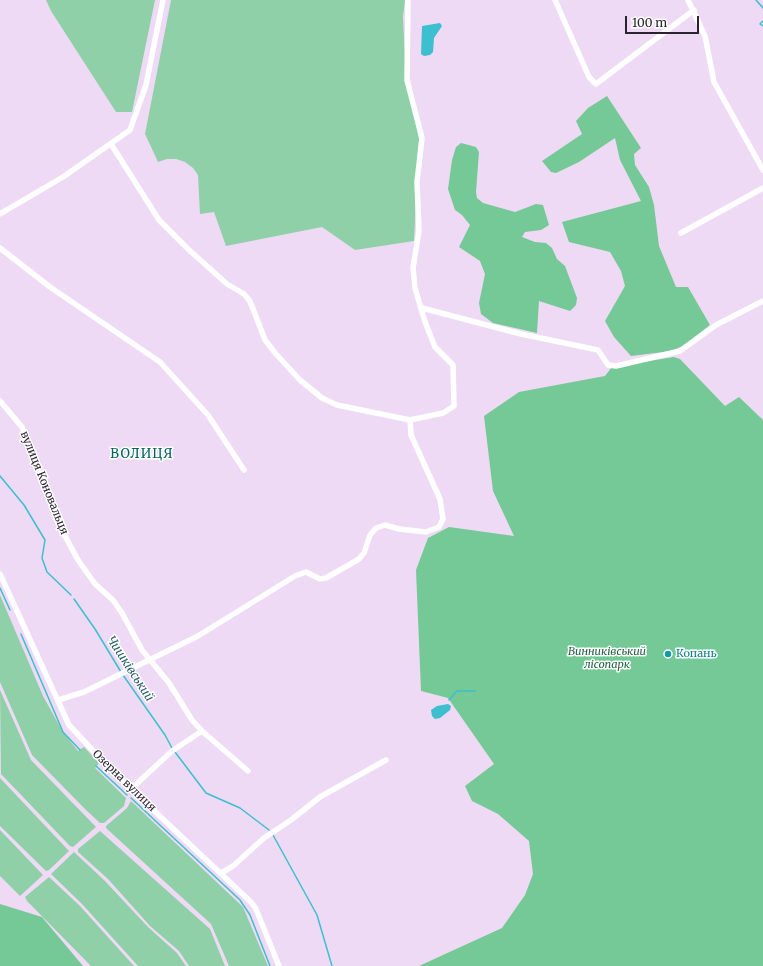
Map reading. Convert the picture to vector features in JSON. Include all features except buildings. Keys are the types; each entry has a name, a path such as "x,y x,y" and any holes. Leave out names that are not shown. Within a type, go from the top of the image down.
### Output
{"street":[{"path":"0,214 63,177 130,130 146,85 163,0"},
{"path":"111,144 159,220 188,249 227,284 244,294 250,301 265,340 300,380 330,403 410,420 443,413 454,406 453,365 435,347 425,322 415,288 413,268 419,231 417,182 422,138 407,80 408,0"},
{"path":"555,0 589,77 596,84 694,10"},
{"path":"688,0 705,36 714,82 763,170"},
{"path":"681,233 763,188"},
{"path":"0,248 50,287 160,362 208,415 244,470"},
{"path":"422,308 521,334 598,350 608,365 616,366 680,351 721,322 763,301"},
{"name":"вулиця Коновальця","path":"0,401 22,427 58,523 78,560 95,584 113,600 150,660 168,683 192,720 202,732 248,771"},
{"path":"58,700 84,692 198,636 295,576 306,572 323,580 359,559 364,553 370,535 376,528 384,525 399,529 426,532 439,527 443,520 440,499 411,435 410,420"},
{"name":"Озерна вулиця","path":"0,574 69,725 75,733 131,789 221,873 256,908 279,966"},
{"path":"131,789 172,752 202,732"},
{"path":"221,873 233,866 264,838 291,820 320,797 386,760"}],"green space":[{"path":"46,0 155,0 132,112 116,112 51,11"},
{"path":"171,0 405,0 403,17 406,80 419,139 414,241 355,250 322,227 226,246 214,212 200,214 198,175 193,168 185,162 176,159 167,159 158,162 145,134"},
{"path":"607,96 641,148 634,154 635,165 649,187 654,205 659,246 676,287 688,287 710,325 683,346 671,351 631,356 614,337 605,321 625,286 621,271 610,252 569,242 562,222 641,201 620,160 615,138 579,162 556,173 551,172 542,161 582,134 576,121 588,108"},
{"path":"461,143 476,147 479,152 476,192 477,198 483,203 515,212 536,204 543,205 549,225 541,230 525,232 522,237 535,242 546,243 552,248 557,259 565,266 577,298 576,305 570,311 539,301 537,333 493,323 481,314 479,303 485,274 480,261 459,247 470,225 462,215 455,210 448,189 452,160 456,147"},
{"name":"Винниківський лісопарк","path":"674,357 680,359 725,406 739,397 763,420 763,966 419,966 502,928 525,895 533,874 529,841 498,814 472,801 465,786 494,764 448,698 421,691 416,570 428,538 449,527 514,536 493,491 484,416 519,392 605,376 612,367"},
{"path":"0,595 43,696 63,732 78,751 84,747 99,763 95,768 126,798 124,806 104,823 100,823 85,809 32,755 0,682"},
{"path":"0,690 31,760 96,827 73,847 70,846 1,774"},
{"path":"0,778 69,851 49,870 46,871 0,826"},
{"path":"131,801 243,907 268,966 229,966 211,924 106,828 106,826 127,808"},
{"path":"0,830 43,875 20,896 0,876"},
{"path":"100,831 210,929 225,966 189,966 179,951 150,926 108,879 78,852 78,849"},
{"path":"74,852 105,881 148,927 177,953 186,966 138,966 82,904 51,874"},
{"path":"49,877 80,906 134,966 91,966 27,901 25,897"},
{"path":"0,904 42,917 83,966 0,966"}],"water":[{"path":"440,23 442,26 434,38 433,52 430,55 424,56 421,54 422,26"},
{"path":"448,704 451,706 450,710 440,718 435,719 432,716 431,710 437,706"}],"waterway":[{"path":"756,0 763,8"},
{"path":"763,21 760,24 763,26"},
{"name":"Чишківський","path":"0,476 24,505 45,540 42,558 47,572 71,595"},
{"path":"0,588 10,610"},
{"name":"Чишківський","path":"74,599 95,629 121,672"},
{"path":"21,634 63,732 80,750"},
{"name":"Чишківський","path":"123,675 165,735 172,748"},
{"path":"449,700 457,691 475,691"},
{"name":"Чишківський","path":"175,752 206,793 240,808 269,830"},
{"path":"96,766 127,795"},
{"path":"131,798 240,900 250,915 270,966"},
{"name":"Чишківський","path":"273,835 317,915 332,966"}],"place":[{"name":"Копань","path":"668,654"}],"district":[{"name":"ВОЛИЦЯ","path":"142,454"}]}
